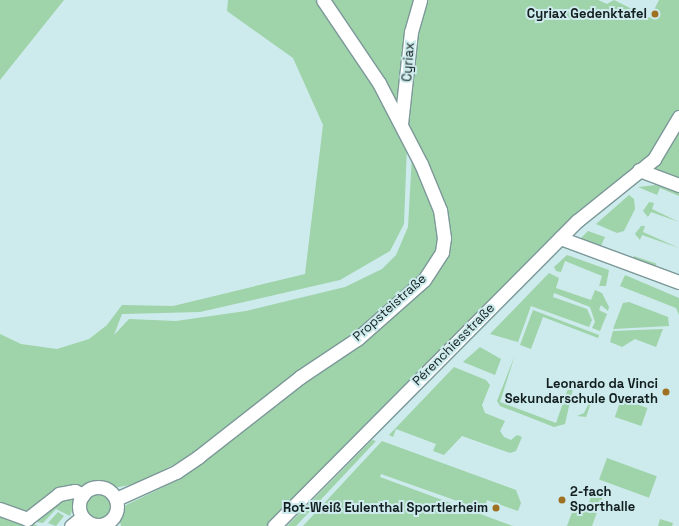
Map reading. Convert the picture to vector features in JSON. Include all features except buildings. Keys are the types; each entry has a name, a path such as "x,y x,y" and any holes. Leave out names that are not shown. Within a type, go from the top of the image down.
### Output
{"street":[{"name":"Propsteistraße","path":"116,499 176,472 222,441 300,377 374,326 424,280 442,252 443,224 422,164 379,83 323,0"},
{"name":"Cyriax","path":"401,124 411,32 420,0"},
{"path":"639,170 654,159 679,117"},
{"path":"639,170 679,185"},
{"name":"Pérenchiesstraße","path":"274,526 560,238 639,170"},
{"path":"560,238 679,282"},
{"path":"102,488 116,499 116,512 110,524 96,525 82,517 79,504 83,495 91,489 102,488"},
{"path":"0,509 27,520 59,494 75,491 83,495"},
{"path":"71,526 82,517"}],"green space":[{"path":"0,0 64,0 0,80"},
{"path":"228,0 316,0 364,70 407,145 404,224 390,251 340,280 200,312 122,314 114,335 129,319 176,321 246,311 345,287 382,269 396,255 408,227 412,155 433,206 439,245 430,264 381,314 188,457 137,484 112,488 98,482 84,489 70,485 59,489 29,522 38,526 0,526 0,334 21,344 57,349 89,339 107,325 122,305 173,306 305,274 323,125 293,58 227,11"},
{"path":"329,0 598,0 607,4 614,0 650,18 659,0 679,0 679,111 652,156 268,526 121,526 119,517 124,506 180,479 421,290 444,261 449,247 410,126"},
{"path":"679,124 679,178 651,170"},
{"path":"656,185 679,193 679,196 660,188 657,195 638,187"},
{"path":"629,195 634,199 635,209 624,231 617,233 596,224"},
{"path":"649,202 654,203 652,209 679,222 651,212 648,217 643,211"},
{"path":"641,226 645,226 643,232 679,248 642,235 640,240 635,234"},
{"path":"588,231 605,237 600,248 578,241"},
{"path":"567,255 609,270 606,286 599,286 602,276 565,261 561,272 556,271 554,267"},
{"path":"634,256 657,264 655,269 632,261"},
{"path":"549,273 559,278 556,288 591,300 595,290 602,293 609,307 608,311 601,305 599,310 607,314 600,331 592,328 595,322 590,307 554,293 553,297 587,309 592,320 589,327 531,306 518,342 490,334"},
{"path":"625,275 679,298 679,315 676,308 620,286"},
{"path":"629,302 668,317 669,326 613,329 623,303"},
{"path":"533,310 599,335 598,338 543,317 531,349 520,345"},
{"path":"663,329 656,347 635,339 622,347 610,342 613,331"},
{"path":"480,347 501,359 495,375 463,362"},
{"path":"515,355 500,402 556,423 571,380 574,384 565,424 554,427 500,406 497,401"},
{"path":"454,367 486,380 490,385 482,405 485,413 505,421 500,431 504,437 511,440 517,435 522,437 516,451 510,453 462,436 444,455 433,451 436,444 396,429 393,437 389,435"},
{"path":"596,389 586,417 577,416 584,413"},
{"path":"621,399 647,408 641,426 615,417"},
{"path":"372,440 376,441 296,526 287,526"},
{"path":"382,441 516,490 521,503 518,511 487,500 485,507 477,508 381,474 380,477 513,526 303,526"},
{"path":"607,458 657,476 649,498 599,480"},
{"path":"594,488 604,493 592,526 567,526 574,507 586,511"},
{"path":"71,494 76,499 70,516 56,509 43,523 37,522 46,514 46,507"},
{"path":"98,495 103,496 109,502 109,512 103,518 98,519 93,518 87,512 86,507 87,502 93,496"},
{"path":"58,512 64,516 56,526 48,523"},
{"path":"660,519 673,523 672,526 658,526"}],"place":[{"name":"Cyriax Gedenktafel","path":"655,14"},
{"name":"Leonardo da Vinci Sekundarschule Overath","path":"666,392"},
{"name":"2-fach Sporthalle","path":"562,500"},
{"name":"Rot-Weiß Eulenthal Sportlerheim","path":"496,508"}]}
